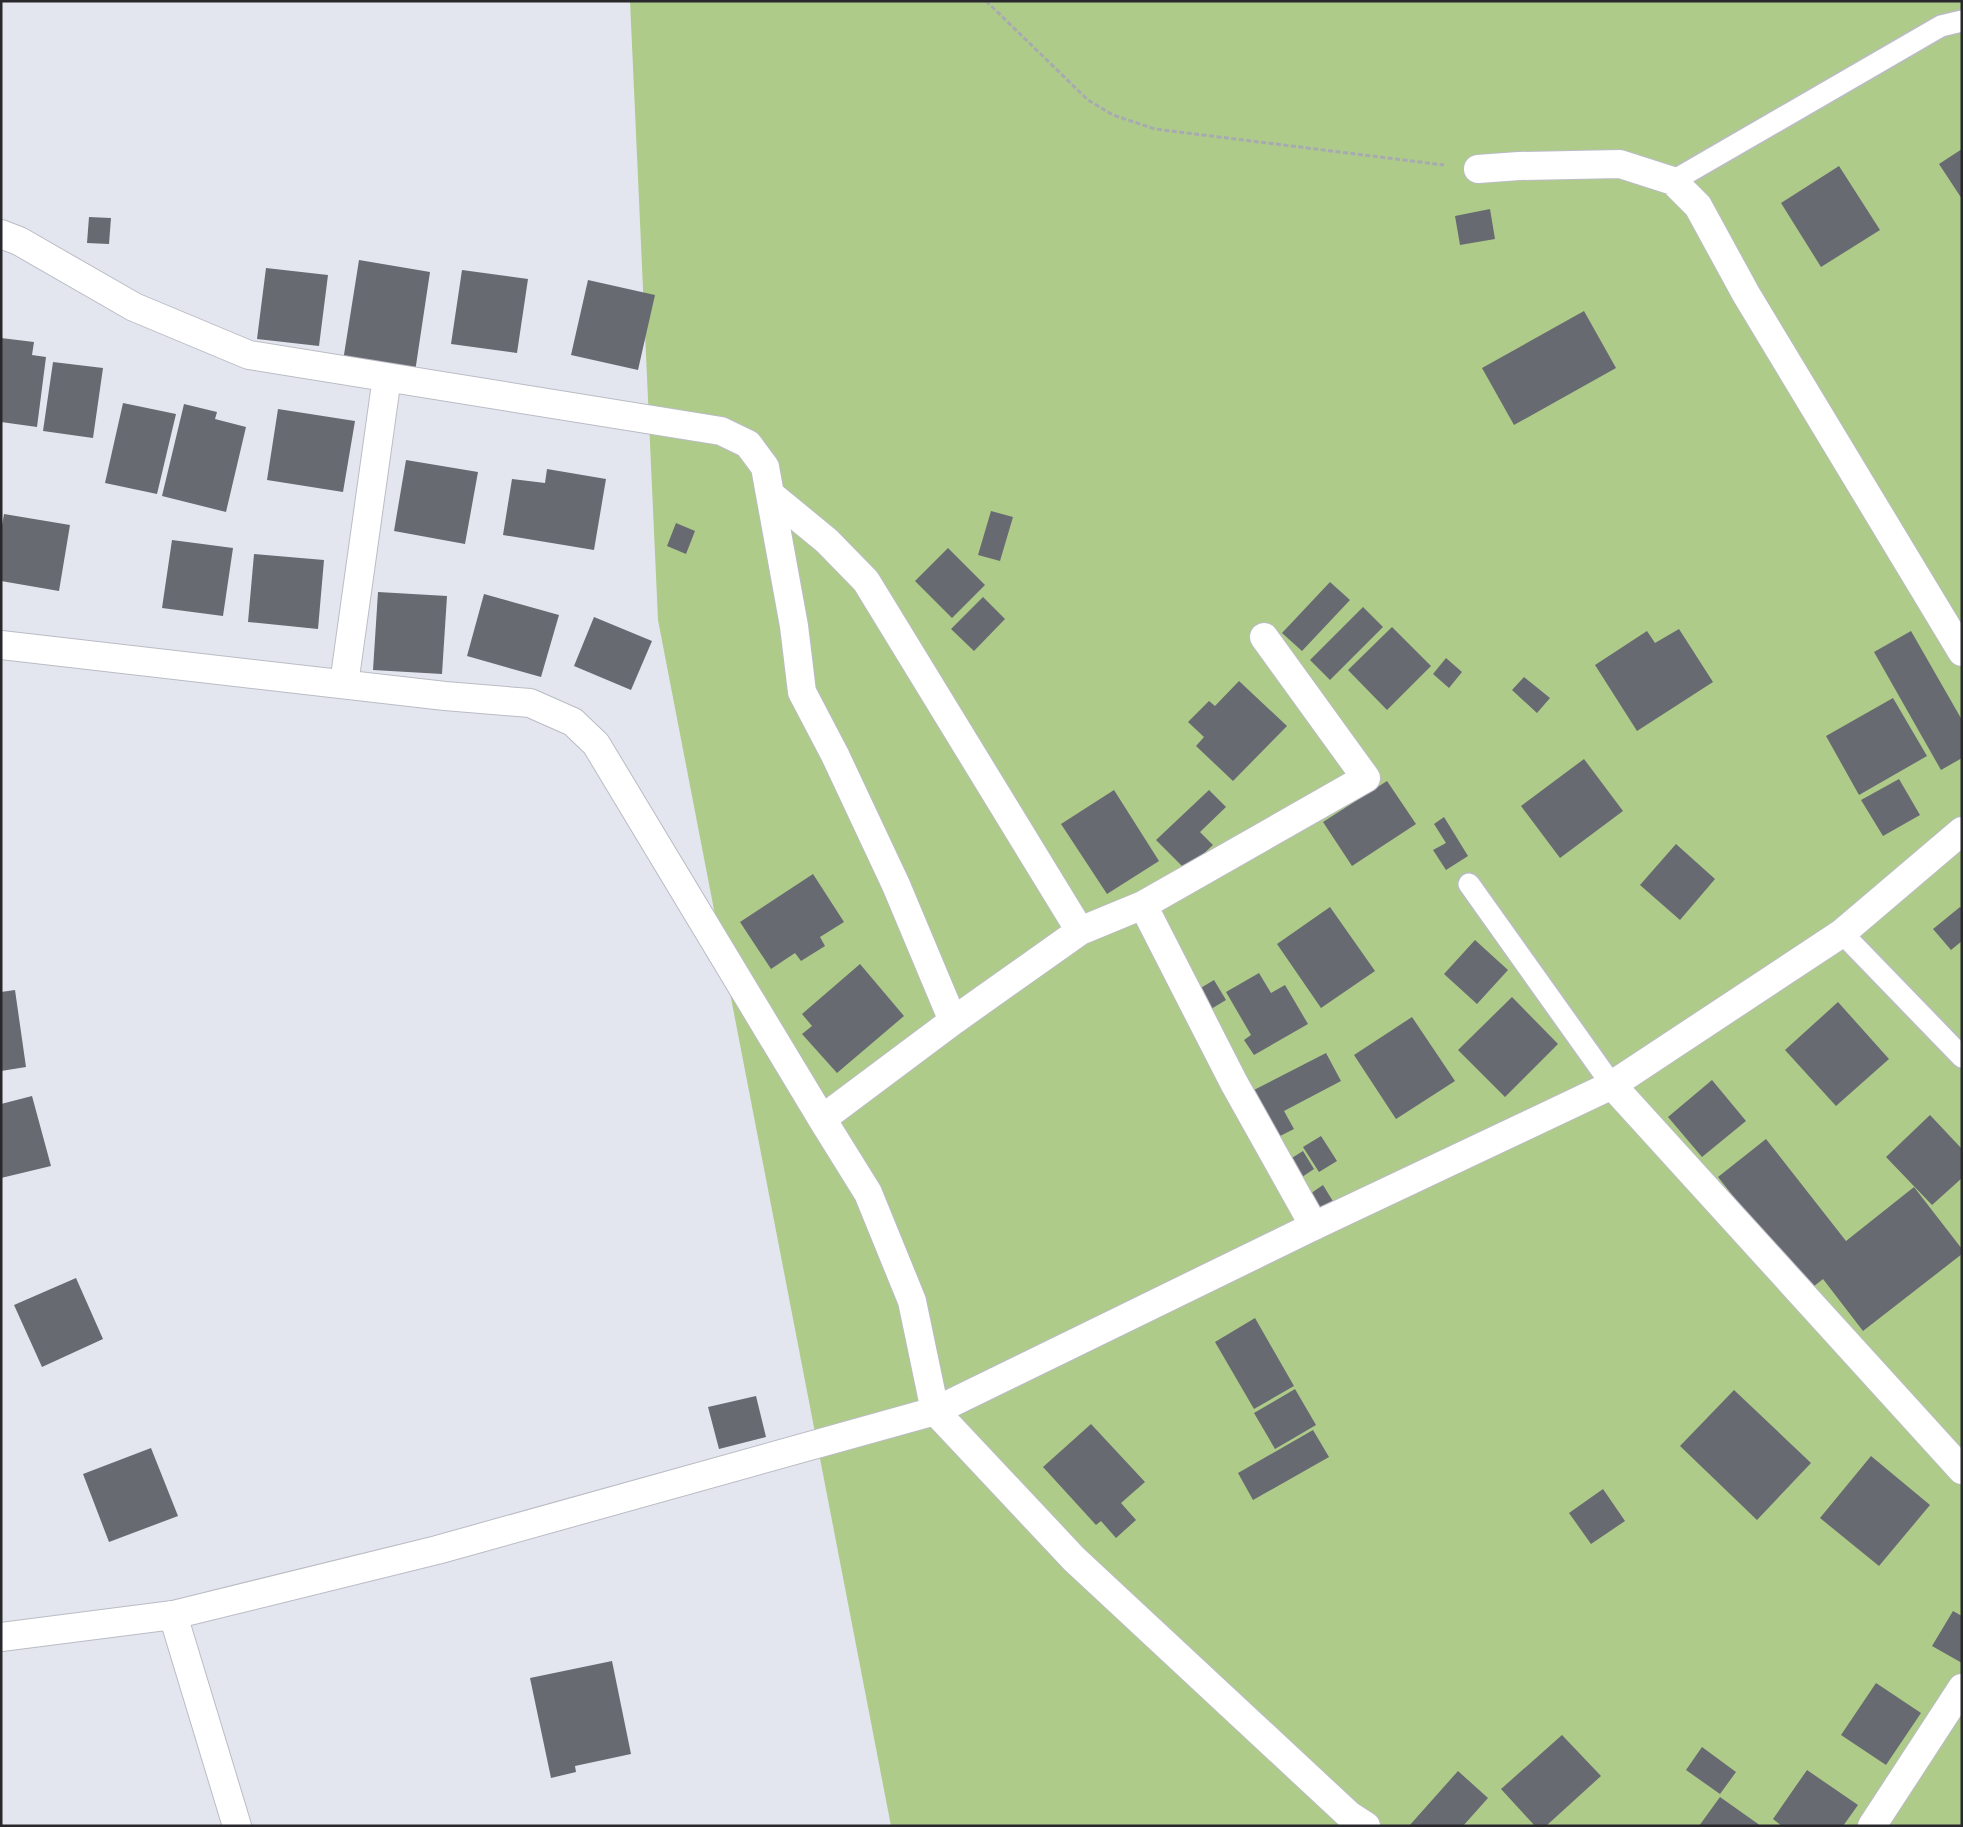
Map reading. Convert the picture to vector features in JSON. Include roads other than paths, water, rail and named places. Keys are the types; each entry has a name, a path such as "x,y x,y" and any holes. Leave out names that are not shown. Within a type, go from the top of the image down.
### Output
{"street":[{"path":"1478,169 1520,166 1620,164 1673,181 1698,206 1746,294 1962,652"},
{"path":"1,234 19,241 134,307 194,334 249,355 721,431 748,444 765,467 794,626 802,692 835,755 896,885 953,1021"},
{"path":"344,684 387,377"},
{"path":"771,495 827,541 866,581 1080,931"},
{"path":"822,1119 953,1021 1080,931 1143,905 1366,778 1264,637"},
{"path":"1,644 344,684 530,703 573,722 596,744 868,1193 912,1301 935,1411 1074,1559 1349,1815 1366,1826"},
{"path":"1,1637 173,1616 437,1550 935,1411 1314,1226 1612,1085 1842,933 1962,831"},
{"path":"1143,905 1234,1083 1314,1226"},
{"path":"1612,1085 1962,1470"},
{"path":"173,1616 237,1826"},
{"path":"1872,1826 1962,1688"}],"lane":[{"path":"1673,181 1940,26 1962,21"},
{"path":"1469,884 1612,1085"},
{"path":"1842,933 1962,1057"}]}
